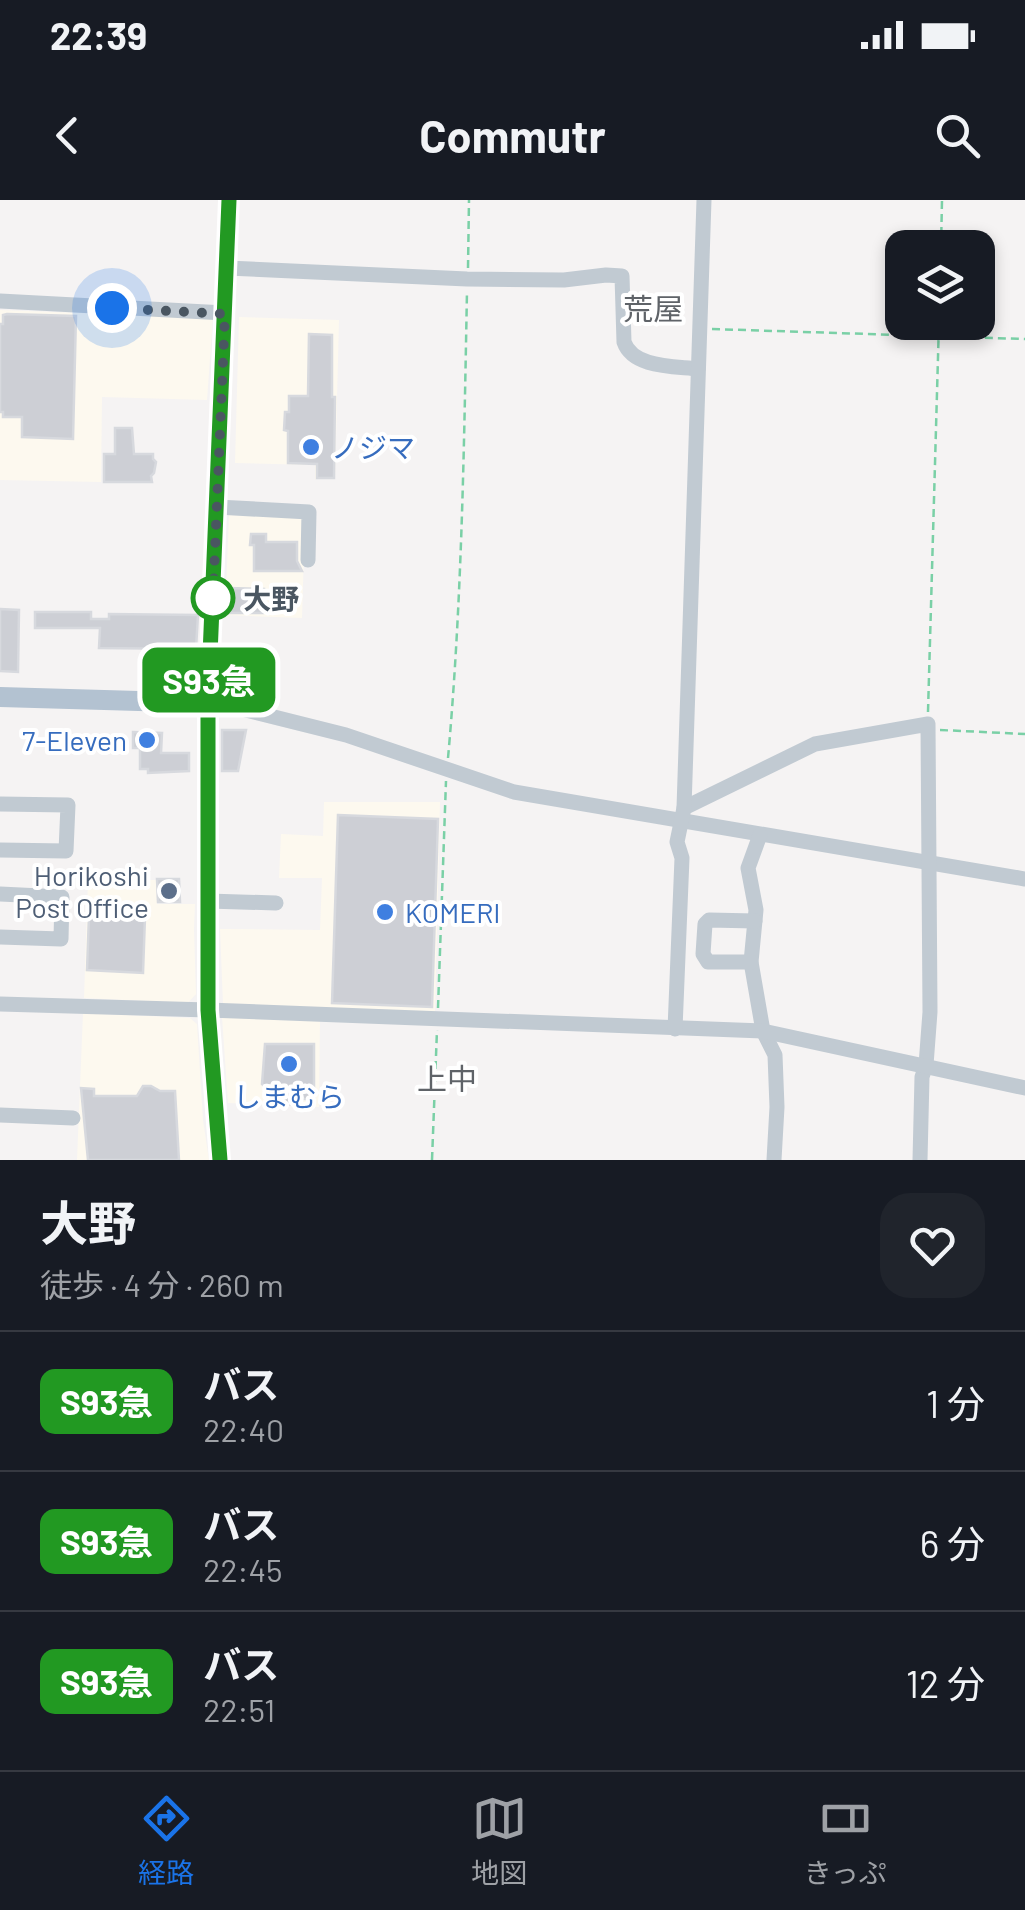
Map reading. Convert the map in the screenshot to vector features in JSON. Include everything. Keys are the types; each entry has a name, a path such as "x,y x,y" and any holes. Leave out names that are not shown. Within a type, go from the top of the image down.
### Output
{"main road":[{"path":"220,1160 208,1010 208,703 229,200"},
{"path":"0,697 208,703"}],"street":[{"path":"675,1029 682,858 677,842 683,815 704,200"},
{"path":"227,268 467,279 622,276 626,350 653,364 698,369"},
{"path":"0,302 225,314"},
{"path":"217,507 309,512 308,560"},
{"path":"208,703 346,734 514,792 683,815 760,835 1025,879"},
{"path":"683,815 815,744 928,727 930,1012 922,1077 920,1160"},
{"path":"0,804 68,805 66,851 0,850"},
{"path":"760,835 748,868 755,898 751,962 763,1032 775,1056 774,1160"},
{"path":"0,894 62,897 61,938 0,937"},
{"path":"208,901 276,903"},
{"path":"751,962 708,962 703,954 705,924 709,920 755,921"},
{"path":"0,1004 763,1032 1025,1088"},
{"path":"0,1115 73,1118"}],"path":[{"path":"432,1160 446,769 456,661 464,489 469,200"},
{"path":"941,230 942,200"},
{"path":"701,329 885,334"},
{"path":"995,339 1025,340"},
{"path":"938,340 928,727 1025,734"}],"shaded area":[{"path":"0,310 213,318 207,400 102,397 101,482 0,480"},
{"path":"239,317 339,320 335,479 315,479 315,465 235,463"},
{"path":"229,515 305,517 302,618 225,615"},
{"path":"324,802 440,802 435,1013 223,1004 220,929 320,930 322,878 279,878 281,834 323,836"},
{"path":"88,880 156,880 157,904 195,904 196,994 188,1003 84,998"},
{"path":"83,1013 190,1018 197,1024 209,1160 77,1160"},
{"path":"222,1017 320,1020 319,1107 228,1103"}],"building":[{"path":"7,314 76,316 73,439 22,437 22,417 3,417 0,412 0,324"},
{"name":"ノジマ","path":"309,334 332,335 334,478 317,478 317,464 288,463 285,412 289,412 289,396 308,396"},
{"path":"115,428 132,428 134,454 153,454 156,462 152,482 104,482 104,454 115,454"},
{"path":"251,534 266,534 266,542 297,542 297,561 302,571 254,571"},
{"path":"228,588 264,589 263,613 227,613"},
{"path":"0,609 19,610 18,672 0,671"},
{"path":"35,612 91,612 91,619 109,619 109,614 198,615 196,649 99,648 100,628 35,628"},
{"path":"222,730 246,730 238,771 222,771"},
{"path":"133,732 162,733 161,753 189,753 189,771 148,773 148,769 140,769 140,748 133,748"},
{"name":"KOMERI","path":"338,815 438,819 432,1007 332,1003"},
{"path":"157,879 179,879 180,902 158,902"},
{"path":"89,915 145,917 143,973 87,970"},
{"name":"しまむら","path":"265,1044 314,1044 314,1099 301,1099 302,1105 266,1104 266,1088 262,1084"},
{"path":"143,1086 175,1091 179,1160 88,1160 81,1088 94,1089 94,1096 137,1096"}],"bus line":[{"name":"S93急","path":"220,1160 208,1010 208,703 229,200"}],"place":[{"name":"ノジマ","path":"311,447"},
{"name":"大野","path":"213,598"},
{"name":"7-Eleven","path":"147,740"},
{"name":"Horikoshi Post Office","path":"169,891"},
{"name":"KOMERI","path":"385,912"},
{"name":"しまむら","path":"289,1064"}],"district":[{"name":"荒屋","path":"653,308"},
{"name":"上中","path":"447,1078"}],"route":[{"path":"112,308 225,314 213,598"}]}
